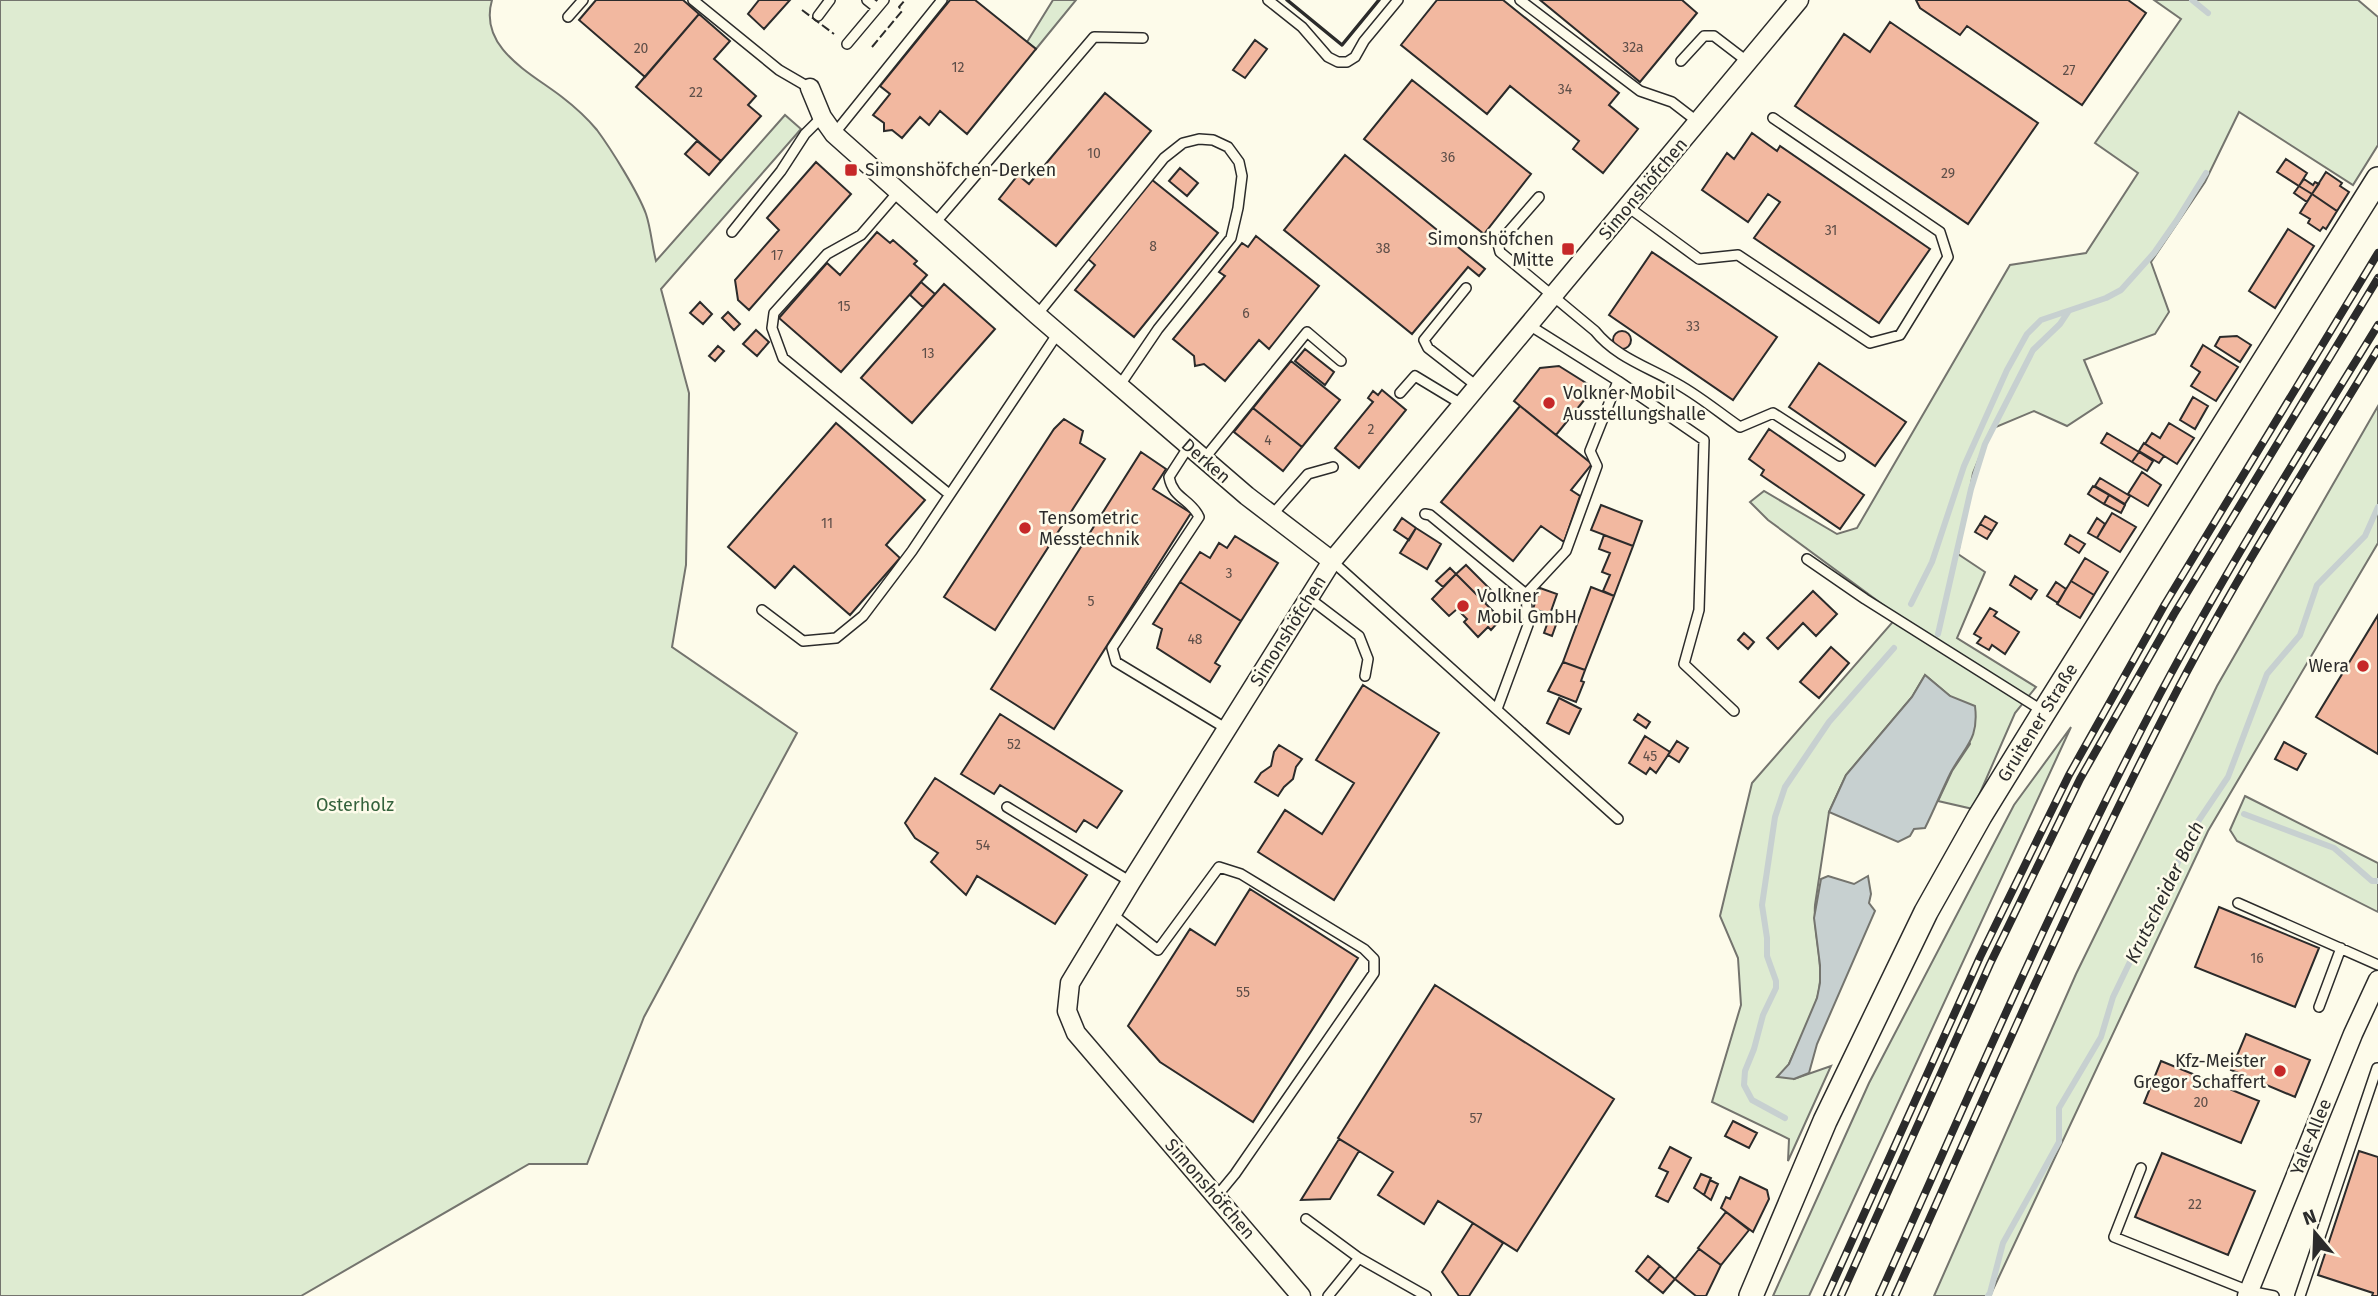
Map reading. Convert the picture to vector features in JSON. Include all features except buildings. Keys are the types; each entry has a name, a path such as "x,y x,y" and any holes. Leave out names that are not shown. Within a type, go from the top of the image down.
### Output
{"street":[{"name":"Simonshöfchen","path":"1301,1296 1076,1033 1067,1011 1070,983 1332,561 1799,0"},
{"name":"Derken","path":"810,88 822,117 834,134 1204,459 1332,561"},
{"name":"Gruitener Straße","path":"1751,1296 1825,1121 1926,912 2044,712 2378,179"},
{"name":"Yale-Allee","path":"2248,1294 2353,1034 2378,980"}],"lane":[{"path":"568,17 583,0"},
{"path":"694,0 779,70 810,88"},
{"path":"818,16 830,0"},
{"path":"867,0 877,8"},
{"path":"847,44 884,0"},
{"path":"834,134 942,0"},
{"path":"1268,0 1301,27 1328,57 1338,62 1347,62 1355,57 1364,41 1398,0"},
{"path":"1520,0 1640,91 1672,102 1698,122"},
{"path":"1681,61 1704,36 1714,36 1748,62"},
{"path":"935,223 1094,37 1143,38"},
{"path":"732,232 781,171 805,134 822,117"},
{"path":"1628,207 1699,259 1738,255 1870,343 1900,335 1948,257 1940,232 1773,118"},
{"path":"1037,315 1164,158 1183,143 1199,139 1213,140 1228,147 1239,162 1242,176 1231,238 1158,329 1119,385"},
{"path":"899,191 861,235 827,254 775,313 772,328 783,358 949,494"},
{"path":"1539,197 1498,244 1500,252 1554,295 1595,331 1606,345 1673,381 1740,427 1773,413 1840,456"},
{"path":"1466,288 1424,340 1428,348 1478,387"},
{"path":"1529,325 1704,440 1699,610 1684,664 1734,710"},
{"path":"1204,459 1307,332 1342,361"},
{"path":"762,610 803,641 836,638 863,616 912,551 1058,333"},
{"path":"1400,393 1415,376 1463,405"},
{"path":"1497,709 1528,625 1526,594 1566,551 1597,466 1591,451 1618,381"},
{"path":"1189,446 1169,477 1175,493 1196,510 1199,517 1112,648 1113,656 1116,662 1227,729"},
{"path":"1272,515 1308,474 1333,467"},
{"path":"1425,514 1430,515 1526,594"},
{"path":"1807,559 1865,599 2044,712"},
{"name":"Derken","path":"1332,561 1618,819"},
{"path":"1309,598 1359,636 1368,659 1365,676"},
{"path":"1007,807 1131,882"},
{"path":"1112,914 1158,950 1219,867 1241,874 1364,949 1374,959 1374,973 1235,1174 1216,1197"},
{"path":"2238,903 2378,965"},
{"path":"2319,1007 2341,948"},
{"path":"2300,1296 2377,1068"},
{"path":"2141,1168 2115,1237 2248,1294 2274,1296"},
{"path":"1306,1219 1359,1258 1426,1296"},
{"path":"1328,1296 1359,1258"}],"green space":[{"name":"Osterholz","path":"0,0 492,0 490,17 493,32 500,45 510,57 585,117 617,159 646,214 656,261 785,115 801,129 661,289 689,393 686,565 672,647 797,733 644,1017 587,1164 529,1164 301,1296 0,1296"},
{"path":"1053,0 1076,0 1036,49 1027,42"},
{"path":"2154,0 2358,0 2378,17 2378,145 2353,185 2239,112 2205,182 2151,262 2169,312 2155,334 2084,360 2102,403 2067,426 2034,411 1991,429 1973,473 1958,554 1985,572 1957,638 2036,687 2015,713 1973,809 1938,801 1952,771 1970,744 1950,696 1925,675 1912,697 1846,775 1829,812 1815,905 1819,991 1789,1064 1794,1079 1831,1066 1788,1161 1789,1139 1712,1102 1741,1005 1738,958 1720,916 1752,783 1898,616 1768,520 1750,502 1764,491 1837,534 1857,528 2010,265 2086,253 2138,173 2095,143 2181,19"},
{"path":"2378,406 2378,543 2208,831 1990,1296 1934,1296 2076,974 2217,686"},
{"path":"2071,727 1809,1296 1773,1296 1869,1083 2014,805"},
{"path":"2245,796 2378,863 2378,912 2237,841 2230,830"}],"shaded area":[{"path":"1925,675 1950,696 1975,706 1975,726 1970,741 1951,772 1925,828 1914,829 1910,836 1898,842 1829,812 1846,775 1912,697"},
{"path":"1828,876 1854,884 1868,876 1871,894 1869,903 1875,911 1817,1044 1809,1073 1794,1079 1777,1077 1789,1064 1817,998 1820,965 1814,918 1821,879"}],"waterway":[{"path":"2192,0 2208,13"},
{"path":"1911,604 1932,562 1964,466 2007,370 2027,334 2041,320 2106,298 2121,290 2154,253 2206,173"},
{"path":"1938,634 1971,489 1985,444 2033,350 2060,324 2068,312"},
{"name":"Krutscheider Bach","path":"1988,1296 2003,1243 2059,1142 2059,1108 2101,1037 2113,997 2197,823 2228,777 2267,674 2300,635 2317,585 2365,536 2378,507"},
{"path":"1785,1118 1752,1100 1744,1085 1745,1071 1763,1015 1776,988 1767,956 1762,905 1775,817 1785,787 1829,722 1894,648"},
{"path":"2244,814 2334,848 2372,881 2378,881"}],"railway":[{"path":"1827,1296 1980,957 2069,775 2165,604 2378,253"},
{"path":"1841,1296 1990,964 2080,779 2174,614 2378,278"},
{"path":"1879,1296 2085,842 2160,694 2239,554 2378,325"},
{"path":"1895,1296 2063,924 2170,704 2245,569 2378,349"}],"fence":[{"path":"872,47 902,11 899,7 905,0"},
{"path":"802,10 834,34"}],"wall":[{"path":"1287,0 1342,45 1379,0"}],"place":[{"name":"Simonshöfchen-Derken","path":"851,170"},
{"name":"Simonshöfchen Mitte","path":"1568,249"},
{"name":"Volkner Mobil Ausstellungshalle","path":"1549,403"},
{"name":"Tensometric Messtechnik","path":"1025,528"},
{"name":"Volkner Mobil GmbH","path":"1463,606"},
{"name":"Wera","path":"2363,666"},
{"name":"Kfz-Meister Gregor Schaffert","path":"2280,1071"}]}
